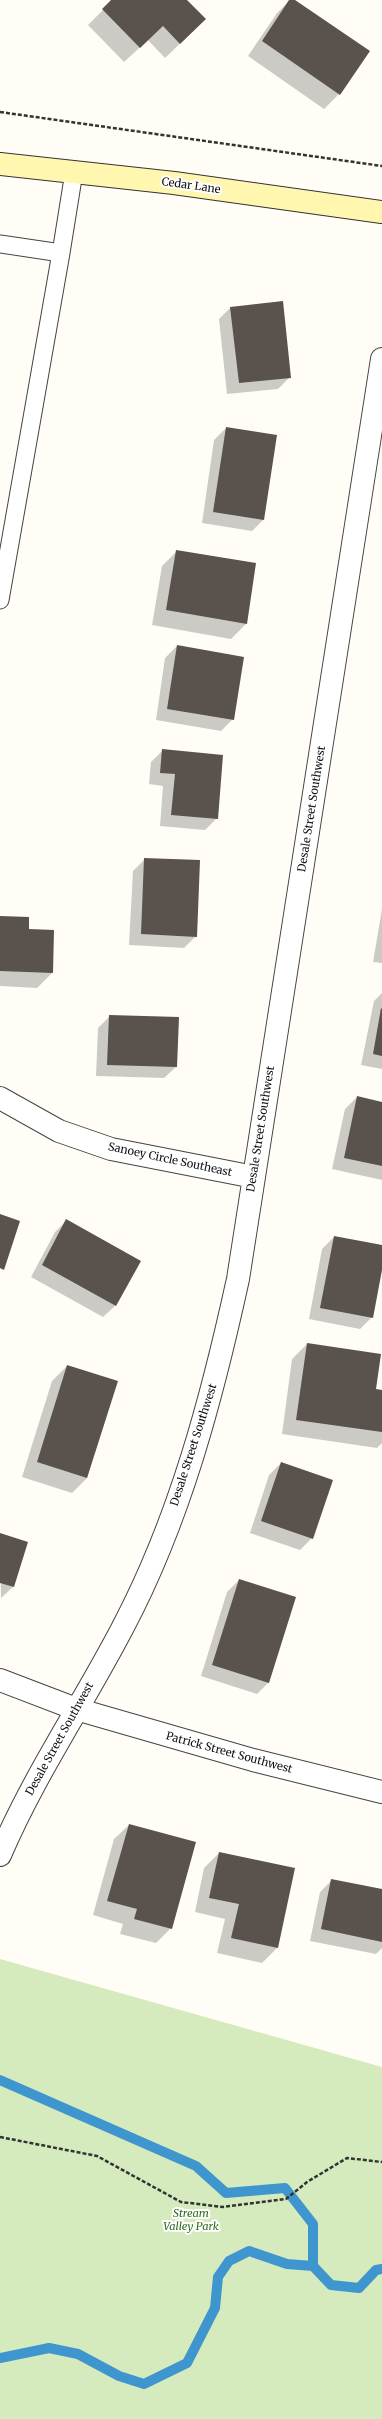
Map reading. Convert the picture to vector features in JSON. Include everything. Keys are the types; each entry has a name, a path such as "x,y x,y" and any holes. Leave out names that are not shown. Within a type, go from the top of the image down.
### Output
{"main road":[{"name":"Cedar Lane","path":"0,164 174,183 382,212"}],"street":[{"name":"Desale Street Southwest","path":"0,1854 35,1782 123,1627 158,1549 188,1470 220,1362 238,1279 382,359"},
{"name":"Sanoey Circle Southeast","path":"0,1098 59,1131 111,1149 254,1177"},
{"name":"Patrick Street Southwest","path":"0,1680 76,1710 253,1760 382,1792"}],"lane":[{"path":"0,600 74,172"},
{"path":"0,244 61,253"}],"path":[{"path":"0,112 382,166"},
{"path":"0,2137 97,2156 180,2202 223,2206 286,2199 307,2182 347,2158 382,2162"}],"green space":[{"name":"Stream Valley Park","path":"0,1959 382,2067 382,2419 0,2419"}],"building":[{"path":"111,0 187,0 206,19 180,44 163,26 140,48 102,9"},
{"path":"289,0 295,0 370,51 340,95 262,41"},
{"path":"283,301 291,378 239,383 230,307"},
{"path":"226,427 277,435 264,520 213,512"},
{"path":"176,550 256,563 247,624 166,610"},
{"path":"177,645 244,657 234,720 167,709"},
{"path":"162,749 223,755 218,819 171,815 175,774 160,773"},
{"path":"144,858 200,860 197,937 141,934"},
{"path":"0,916 29,917 29,929 54,930 53,973 0,971"},
{"path":"381,1008 382,1009 382,1056 373,1054"},
{"path":"109,1015 179,1017 177,1067 107,1065"},
{"path":"357,1096 382,1102 382,1166 344,1158"},
{"path":"0,1214 20,1221 4,1270 0,1268"},
{"path":"66,1219 141,1261 116,1306 42,1265"},
{"path":"334,1236 382,1245 382,1270 373,1318 320,1308"},
{"path":"307,1343 381,1354 376,1389 382,1390 382,1432 296,1420"},
{"path":"67,1365 118,1381 87,1478 37,1462"},
{"path":"281,1462 333,1480 313,1539 261,1521"},
{"path":"0,1533 28,1542 14,1587 0,1583"},
{"path":"239,1579 296,1597 269,1683 212,1665"},
{"path":"129,1824 196,1842 172,1929 134,1919 137,1909 107,1901"},
{"path":"219,1852 295,1868 278,1948 231,1938 239,1904 209,1898"},
{"path":"331,1879 382,1889 382,1942 321,1929"}],"waterway":[{"path":"0,2080 196,2166 226,2193 285,2188 313,2224 313,2266"},
{"path":"0,2358 49,2348 78,2354 119,2376 144,2384 187,2363 215,2308 218,2277 229,2261 249,2251 287,2264 313,2266 331,2285 359,2288 376,2270 382,2269"}]}
